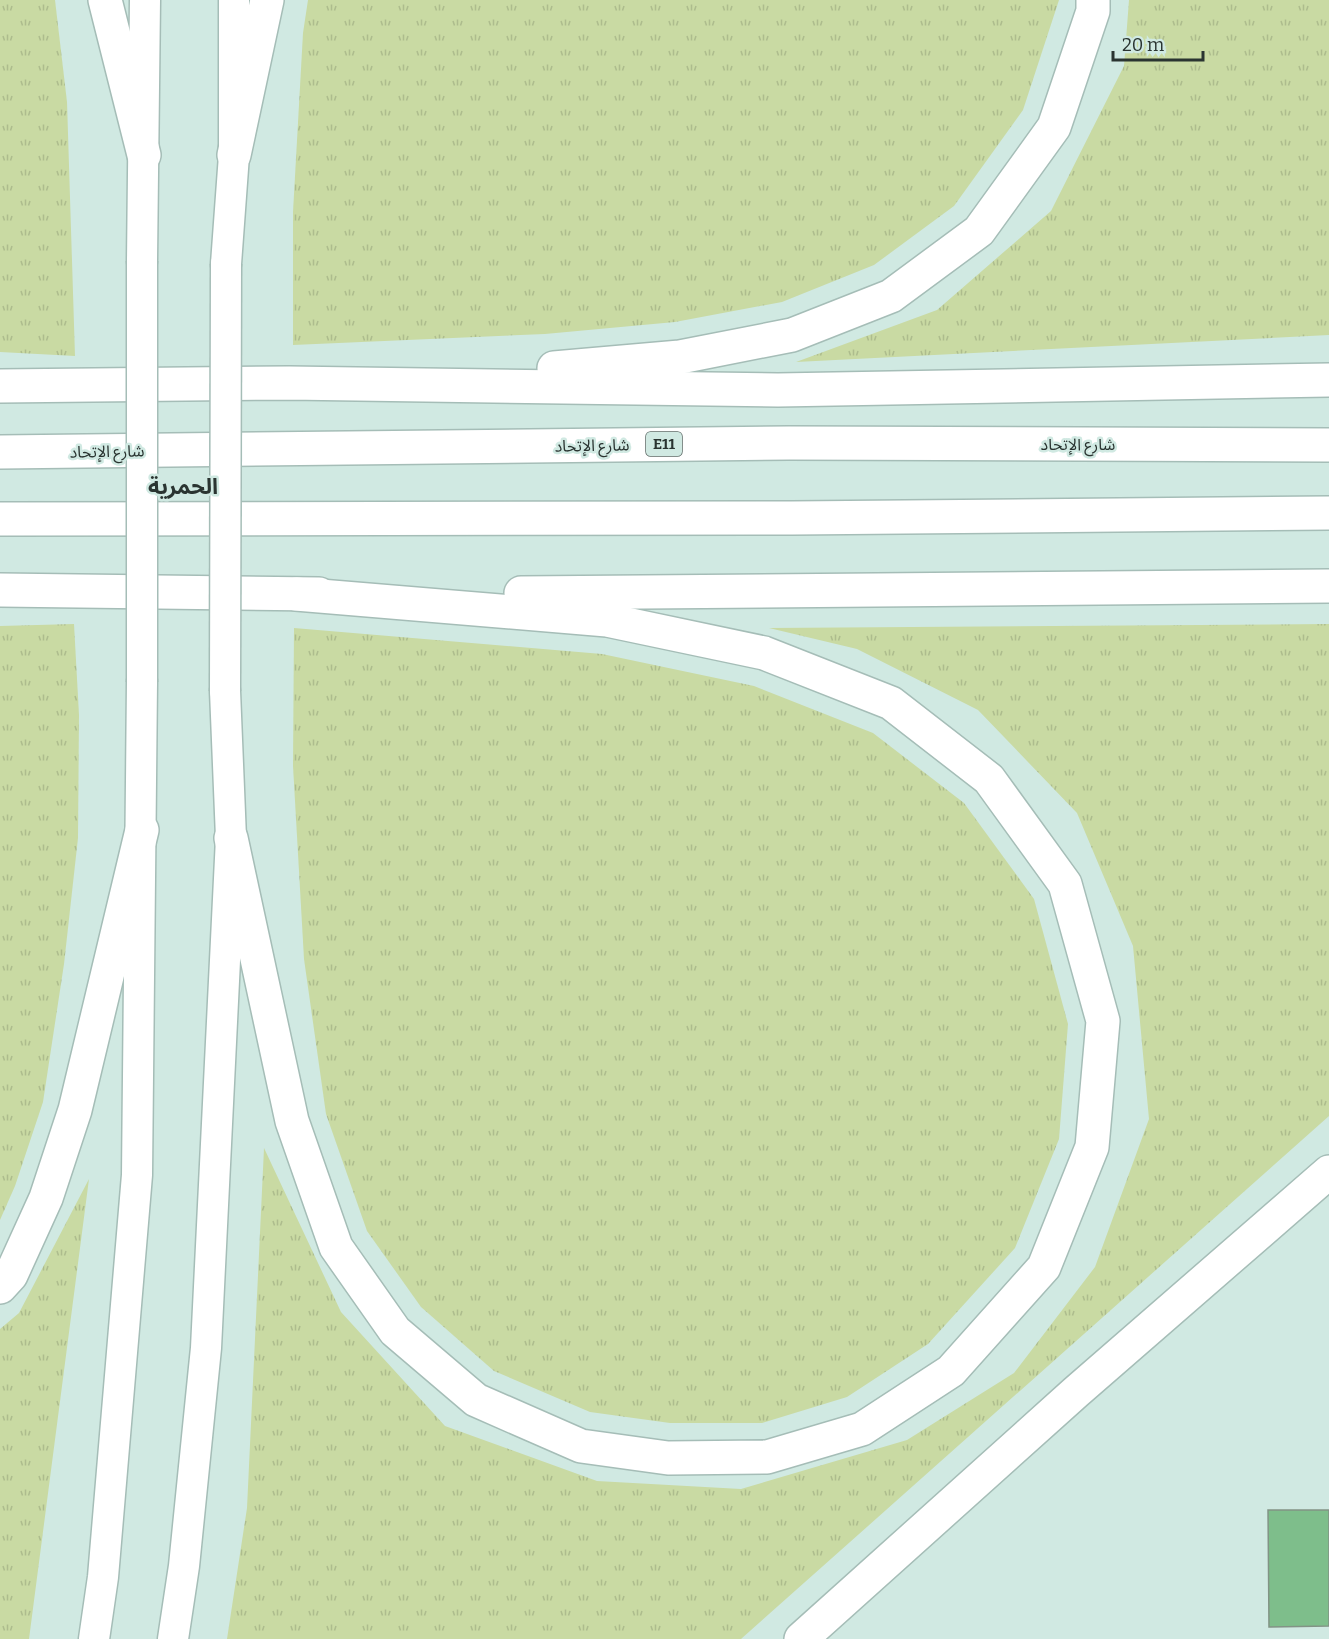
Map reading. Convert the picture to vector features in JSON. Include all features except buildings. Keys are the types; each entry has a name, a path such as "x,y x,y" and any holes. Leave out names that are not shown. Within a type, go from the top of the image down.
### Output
{"main road":[{"path":"105,0 144,154"},
{"path":"234,154 267,0"},
{"path":"289,383 548,369 681,357 792,335 891,296 979,231 1054,127 1093,11 1093,0"},
{"path":"0,386 289,383 778,390 1329,380"},
{"name":"شارع الإتحاد","path":"0,452 789,443 1329,445"},
{"path":"0,519 768,518 1329,513"},
{"path":"0,591 296,594 742,593 1329,586"},
{"path":"231,838 292,1122 336,1247 395,1331 476,1400 581,1446 668,1458 767,1457 862,1428 951,1371 1044,1267 1092,1148 1103,1021 1065,884 989,779 891,703 764,653 607,620 296,594"},
{"path":"0,1287 11,1275 46,1198 75,1110 142,830"},
{"path":"801,1639 1076,1392 1329,1172"}],"street":[{"path":"94,1639 103,1577 137,1174 142,830 142,261 145,0"},
{"path":"173,1639 184,1566 206,1348 231,838 225,691 226,264 234,154 234,0"}],"green space":[{"path":"0,0 55,0 67,102 75,356 0,352"},
{"path":"308,0 1059,0 1023,110 954,206 874,265 782,302 675,322 545,334 293,345 293,212 303,33"},
{"path":"1129,0 1329,0 1329,335 796,362 937,310 1051,211 1124,66"},
{"path":"74,624 79,715 78,838 64,964 43,1102 15,1186 0,1220 0,626"},
{"path":"1329,624 1329,1116 741,1639 227,1639 247,1508 264,1148 341,1312 445,1426 597,1481 741,1489 907,1440 1014,1373 1095,1267 1149,1119 1133,946 1077,813 978,710 857,649 769,628"},
{"path":"294,628 602,654 754,686 873,733 964,803 1034,899 1068,1024 1059,1139 1015,1248 928,1344 847,1397 762,1423 670,1423 590,1412 494,1371 421,1307 367,1231 326,1114 304,959 293,766"},
{"path":"89,1179 29,1639 0,1639 0,1329 19,1313"}],"district":[{"name":"الحمرية","path":"183,486"}]}
